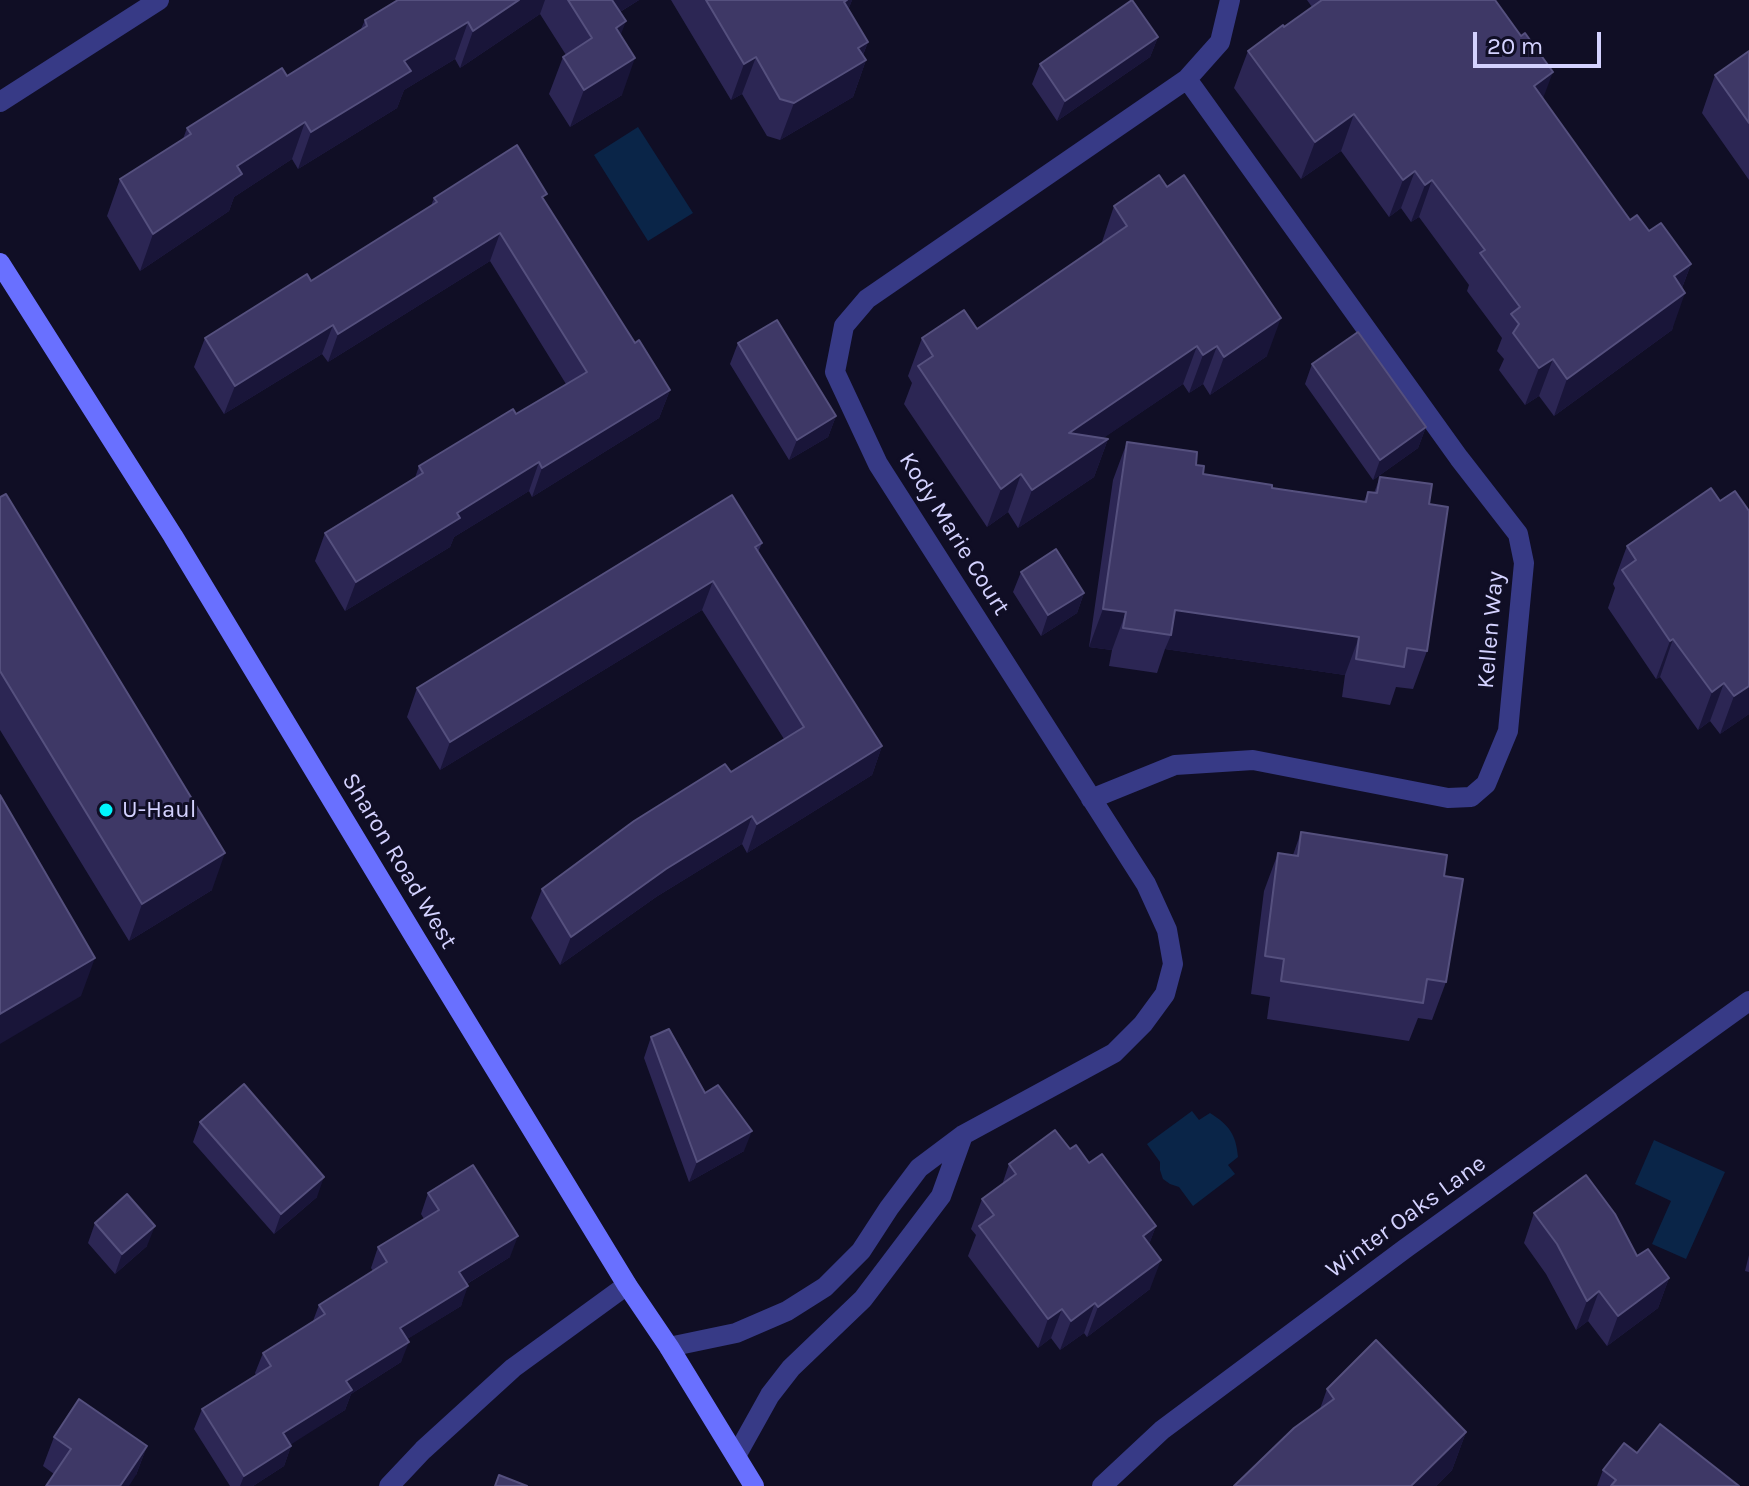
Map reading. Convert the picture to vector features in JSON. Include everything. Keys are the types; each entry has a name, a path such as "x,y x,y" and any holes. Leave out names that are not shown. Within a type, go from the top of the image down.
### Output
{"main road":[{"name":"Sharon Road West","path":"0,263 173,536 393,903 754,1486"}],"street":[{"path":"0,102 159,0"},
{"name":"Kody Marie Court","path":"669,1347 736,1333 787,1311 831,1283 861,1251 919,1168 963,1135 1114,1053 1143,1024 1165,994 1173,964 1167,930 1146,884 878,464 835,372 844,326 867,299 1187,79 1220,42 1230,0"},
{"name":"Kellen Way","path":"1091,799 1175,765 1253,760 1448,798 1471,797 1486,784 1508,731 1524,563 1518,534 1450,445 1187,79"},
{"name":"Winter Oaks Lane","path":"1102,1486 1162,1430 1381,1266 1749,1001"},
{"path":"736,1456 770,1395 791,1368 863,1299 941,1196 963,1135"},
{"path":"878,1225 904,1245"},
{"path":"389,1486 423,1450 513,1368 627,1285"},
{"path":"825,1287 846,1315"}],"water":[{"path":"638,127 693,213 648,241 594,155"},
{"path":"1192,1111 1199,1120 1210,1113 1227,1126 1238,1157 1228,1165 1235,1174 1193,1206 1179,1187 1163,1179 1160,1162 1147,1144"},
{"path":"1654,1140 1725,1172 1686,1259 1652,1244 1671,1201 1635,1184"}],"building":[{"path":"398,0 519,0 473,31 468,22 404,61 411,71 311,132 305,122 237,166 242,174 153,234 120,179 191,134 187,128 282,68 287,76 367,26 365,20"},
{"path":"568,0 612,0 626,21 616,28 635,58 584,90 563,57 592,38"},
{"path":"706,0 847,0 844,2 868,42 858,48 866,60 794,103 780,99 756,57 744,64"},
{"path":"1132,0 1158,37 1065,101 1040,64"},
{"path":"1322,0 1495,0 1521,36 1525,33 1553,72 1534,86 1630,220 1637,215 1649,231 1661,223 1691,264 1674,276 1685,293 1567,379 1553,359 1539,368 1513,333 1519,324 1511,314 1520,307 1480,253 1485,250 1432,180 1425,185 1415,171 1403,180 1354,114 1315,142 1248,51"},
{"path":"1749,51 1749,123 1715,75"},
{"path":"517,145 547,194 542,197 635,343 639,340 670,390 542,468 539,462 457,513 460,518 356,582 325,533 423,473 419,466 513,409 516,414 587,372 500,233 338,334 333,325 235,386 205,338 307,274 311,281 437,202 434,198"},
{"path":"1159,175 1167,187 1184,175 1281,318 1224,357 1217,346 1203,355 1197,346 1069,433 1108,439 1032,490 1021,474 1001,489 918,366 933,356 922,338 964,310 977,329 1127,226 1114,206"},
{"path":"777,320 836,416 797,440 738,343"},
{"path":"1358,332 1426,427 1380,460 1312,364"},
{"path":"1127,442 1197,452 1196,465 1204,466 1203,474 1366,502 1368,492 1377,493 1380,477 1432,484 1429,504 1448,507 1427,651 1407,648 1404,667 1356,659 1359,637 1175,610 1171,635 1123,628 1126,612 1103,609"},
{"path":"1711,488 1720,501 1735,491 1749,511 1749,686 1734,696 1724,683 1712,692 1673,639 1670,641 1622,570 1636,560 1627,546"},
{"name":"U-Haul","path":"6,494 225,853 142,904 0,671 0,497"},
{"path":"732,495 762,543 755,547 882,746 757,824 752,816 666,869 571,937 542,889 634,821 725,764 731,772 804,727 713,581 450,742 417,688"},
{"path":"1056,549 1084,593 1048,615 1021,572"},
{"path":"0,795 95,958 0,1014"},
{"path":"1301,832 1447,855 1444,876 1463,879 1446,982 1427,979 1423,1003 1281,981 1284,959 1265,956 1278,853 1298,856"},
{"path":"669,1029 705,1093 718,1085 752,1131 697,1162 651,1037"},
{"path":"244,1084 324,1177 281,1214 200,1122"},
{"path":"1055,1130 1070,1149 1076,1145 1089,1163 1102,1154 1156,1226 1143,1236 1161,1260 1098,1307 1095,1303 1071,1321 1062,1309 1048,1319 979,1226 994,1215 982,1199 1016,1174 1009,1164"},
{"path":"473,1165 518,1236 459,1272 468,1286 400,1328 409,1342 346,1381 352,1390 283,1433 291,1446 244,1476 202,1409 271,1366 263,1353 325,1314 319,1305 387,1262 378,1247 439,1210 428,1193"},
{"path":"1586,1175 1615,1214 1637,1256 1648,1249 1669,1278 1618,1316 1599,1291 1587,1301 1557,1244 1534,1213"},
{"path":"127,1194 155,1226 122,1254 95,1223"},
{"path":"1376,1340 1466,1432 1411,1486 1234,1486 1294,1428 1334,1399 1327,1389"},
{"path":"79,1399 147,1446 120,1486 46,1486 71,1449 54,1437"},
{"path":"1660,1424 1739,1486 1611,1486 1616,1480 1603,1470 1624,1443 1637,1453"},
{"path":"499,1475 527,1486 495,1486"}],"place":[{"name":"U-Haul","path":"106,810"}]}
